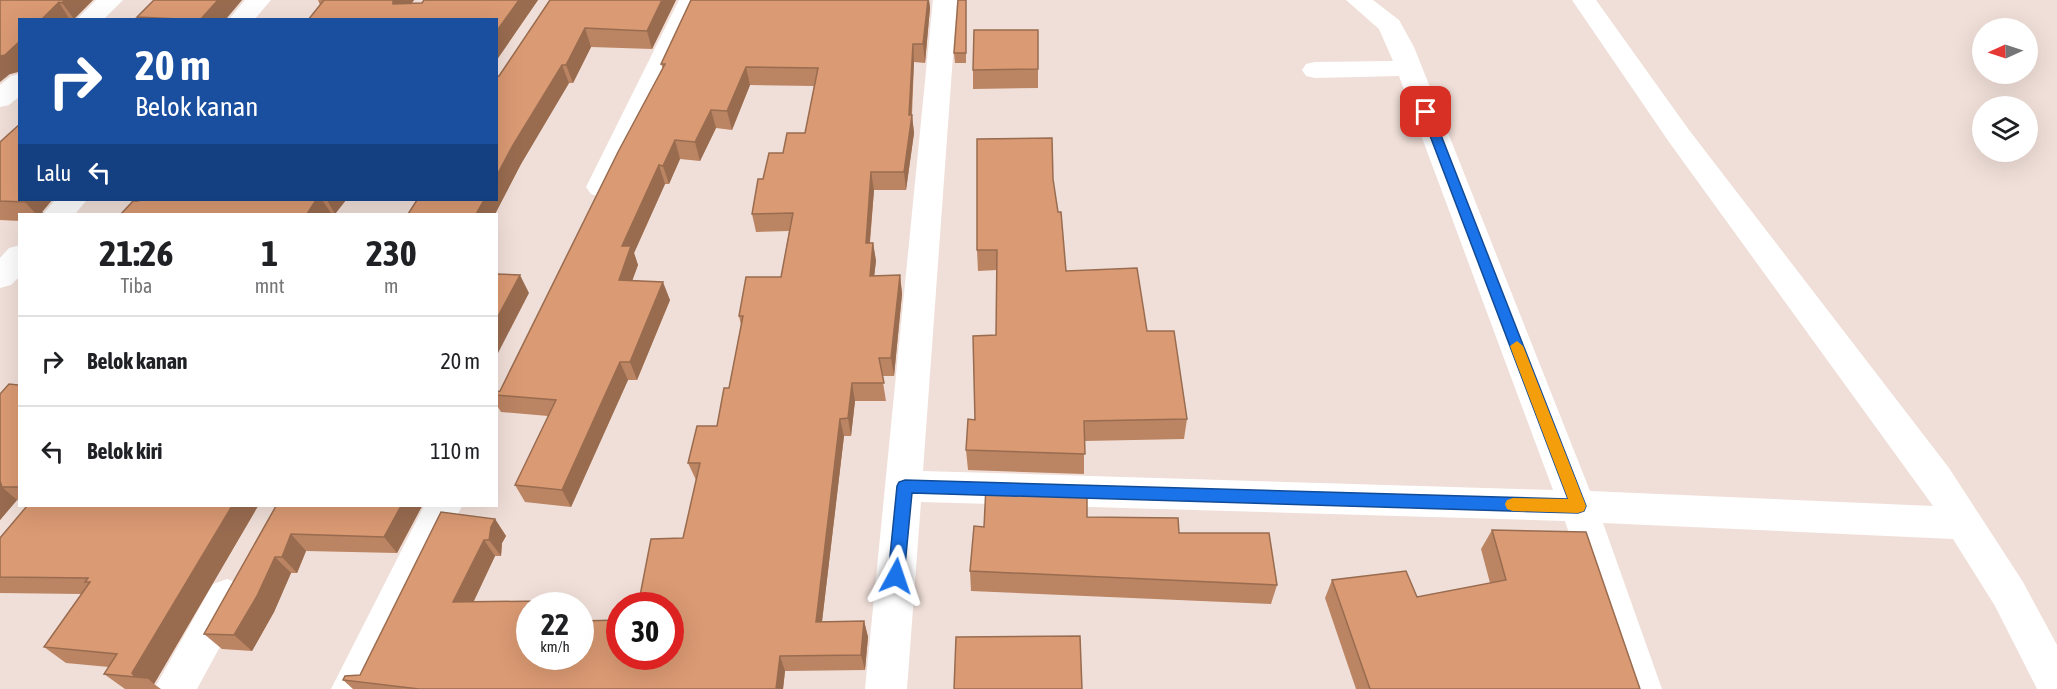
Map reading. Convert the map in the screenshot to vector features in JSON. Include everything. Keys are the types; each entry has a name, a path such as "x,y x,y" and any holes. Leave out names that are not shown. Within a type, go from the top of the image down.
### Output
{"street":[{"path":"90,18 111,0"},
{"path":"242,18 259,0"},
{"path":"588,213 691,0"},
{"path":"886,689 945,0"},
{"path":"1358,0 1387,13 1578,506 1641,689"},
{"path":"1584,0 1679,136 1936,479 2009,594 2057,686"},
{"path":"1315,70 1409,68"},
{"path":"0,99 18,84"},
{"path":"59,213 71,201"},
{"path":"0,277 18,258"},
{"path":"905,486 1578,506 1964,523"},
{"path":"352,689 443,507"},
{"path":"175,689 244,567"}],"building":[{"path":"0,0 64,0 43,18 18,18 18,43 5,55 0,56"},
{"path":"154,0 218,0 202,18 137,17"},
{"path":"324,0 393,0 393,4 422,3 424,0 519,0 498,29 498,18 310,18"},
{"path":"550,0 662,0 647,31 585,28 566,65 562,65 498,173 499,76"},
{"path":"691,0 928,0 923,44 913,44 909,115 912,115 904,172 871,172 866,243 873,243 870,276 900,275 891,358 879,358 884,383 852,383 848,418 840,419 816,622 864,621 861,655 780,656 776,689 419,689 343,680 345,676 360,675 441,512 495,519 489,540 484,540 453,602 516,601 516,670 594,670 594,621 606,620 606,670 684,670 684,592 641,592 651,539 683,538 700,463 688,463 697,426 717,426 724,388 729,388 743,316 739,316 746,277 781,277 793,213 752,214 758,179 763,179 769,153 783,153 787,133 805,133 818,68 746,67 727,111 711,110 695,142 675,140 663,166 659,165 622,246 631,246 619,280 663,282 630,362 620,362 562,490 515,485 556,400 498,395 618,152 665,64 661,64"},
{"path":"958,0 966,0 966,53 954,53"},
{"path":"974,30 1038,30 1038,69 973,70"},
{"path":"18,126 18,201 25,202 0,201 0,142"},
{"path":"1052,138 1053,179 1058,212 1061,212 1066,271 1137,268 1147,331 1174,331 1187,419 1084,421 1085,454 966,450 968,419 975,420 973,336 996,335 997,250 977,250 977,139"},
{"path":"133,201 315,201 308,213 122,213"},
{"path":"416,201 483,201 477,213 409,213"},
{"path":"498,274 520,275 498,316"},
{"path":"9,384 18,385 18,487 2,487 0,481 0,394"},
{"path":"986,486 1087,489 1087,517 1178,518 1179,533 1269,533 1277,585 970,571 974,526 984,527"},
{"path":"26,507 231,507 132,673 134,676 147,678 104,674 117,654 44,647 90,582 85,582 88,578 0,577 0,538"},
{"path":"275,507 400,507 384,537 291,534 282,557 275,557 257,596 234,635 204,634"},
{"path":"1492,530 1586,532 1640,689 1370,689 1332,580 1406,571 1417,597 1506,580"},
{"path":"1080,636 1082,689 954,689 956,637"}],"slow traffic":[{"path":"1513,504 1578,506 1517,346"}],"route":[{"path":"896,576 905,486 1578,506 1426,112"}]}
